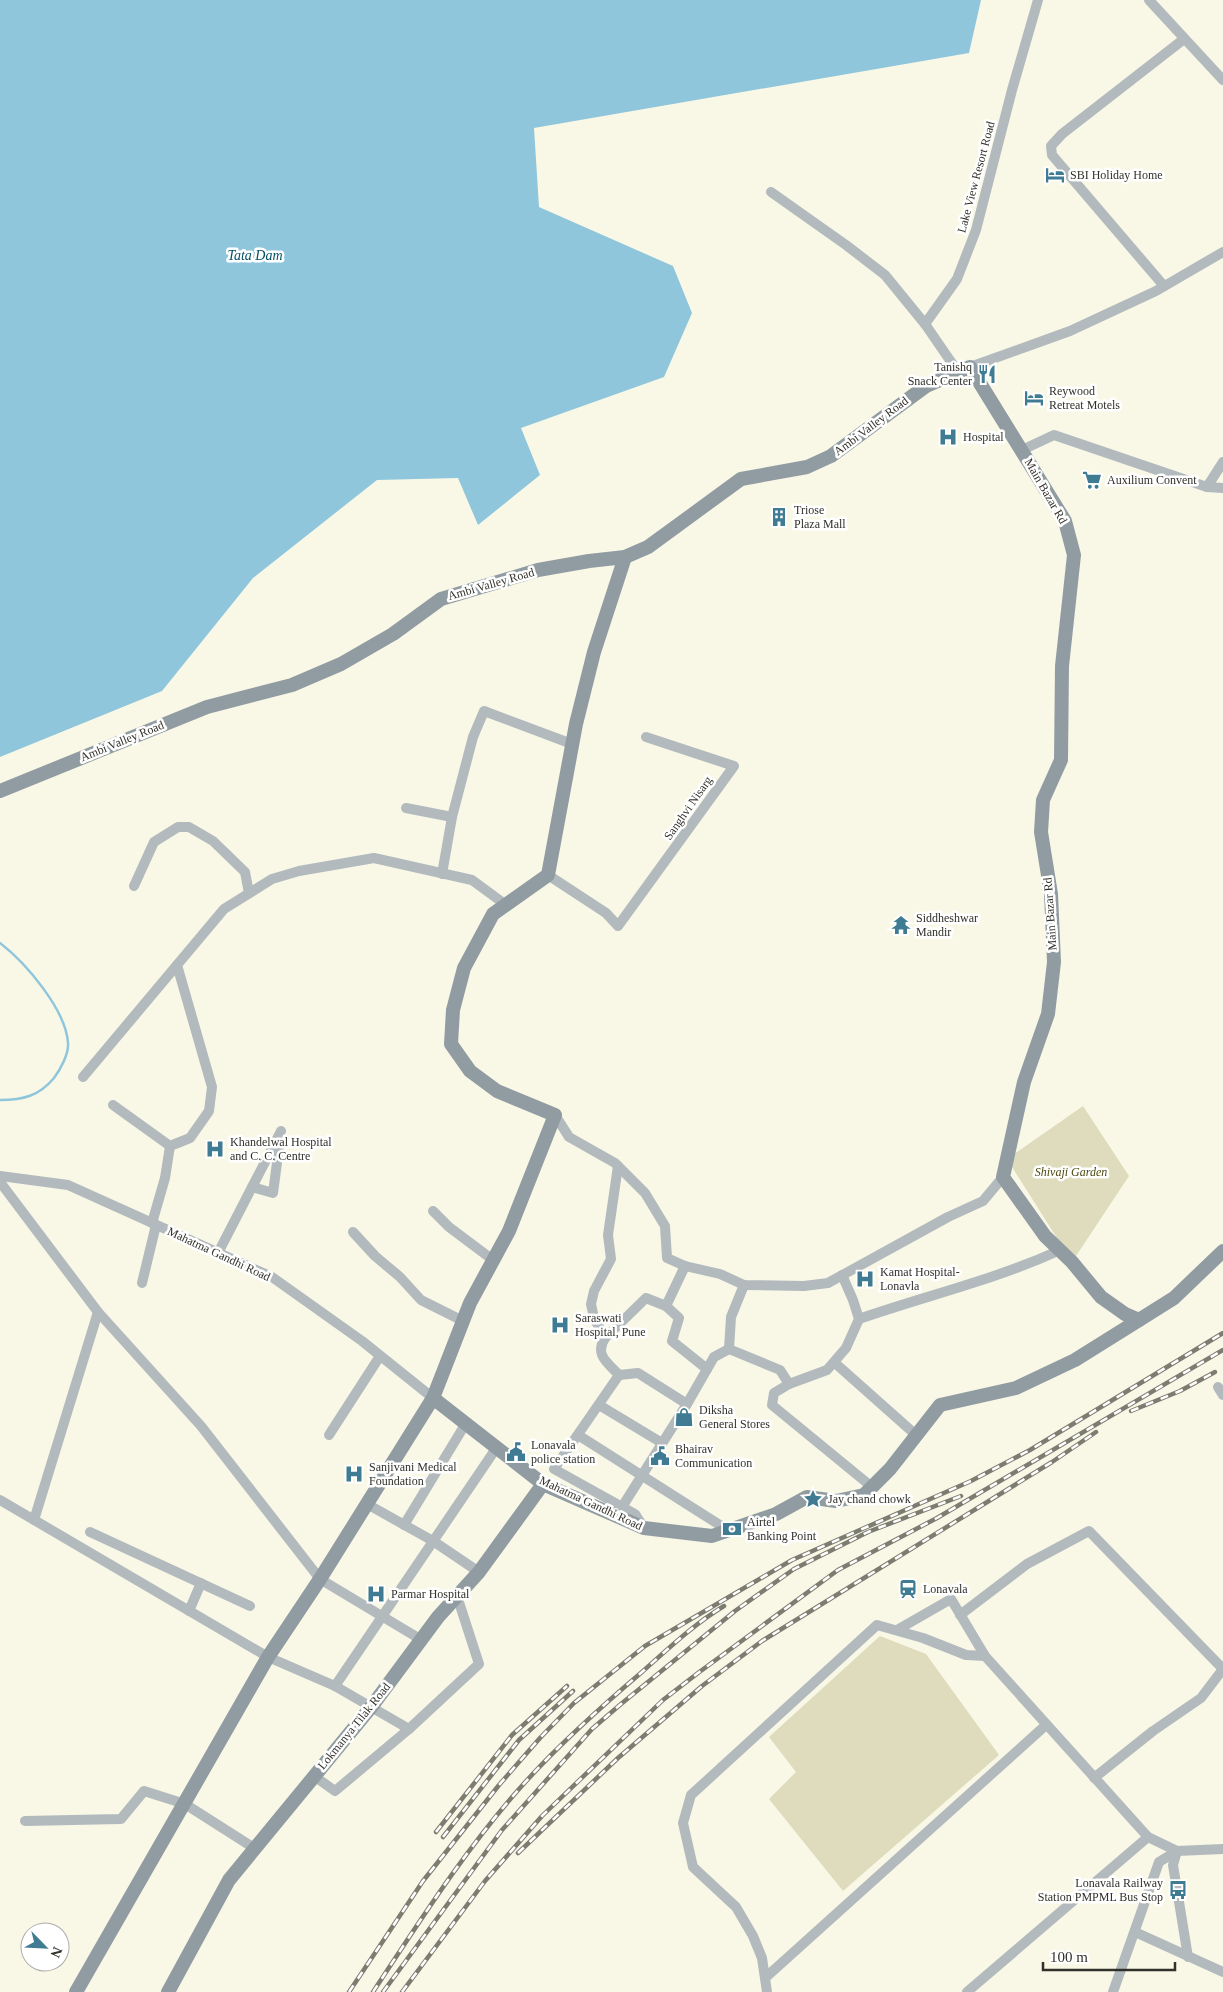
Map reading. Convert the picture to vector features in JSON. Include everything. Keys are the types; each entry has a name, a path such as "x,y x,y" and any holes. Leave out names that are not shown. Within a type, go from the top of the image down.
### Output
{"main road":[{"name":"Main Bazar Rd","path":"964,370 1022,450 1065,521 1074,555 1062,666 1061,760 1043,800 1041,832 1051,894 1054,962 1048,1014 1024,1082 1003,1177"},
{"name":"Ambi Valley Road","path":"0,791 207,707 292,685 341,664 394,634 441,599 538,570 625,557 648,548 741,480 807,467 831,456 926,386 964,370"},
{"path":"76,1992 186,1804 268,1657 320,1579 433,1398 463,1321 509,1231 555,1115 497,1091 470,1071 451,1044 453,1010 464,968 493,914 548,875 572,744 594,652 625,557"},
{"path":"1003,1177 1045,1236 1058,1251 1072,1262 1101,1297 1125,1314 1139,1320 1174,1298 1223,1250"},
{"name":"Mahatma Gandhi Road","path":"433,1398 543,1484 644,1528 712,1536 776,1514 807,1498 836,1502 864,1495 890,1469 940,1405 1016,1388 1075,1360 1139,1320"},
{"name":"Lokmanya Tilak Road","path":"168,1992 229,1880 372,1706 420,1639 478,1572 543,1484"}],"street":[{"name":"Lake View Resort Road","path":"925,324 957,278 976,230 1012,90 1038,0"},
{"path":"1148,0 1223,80"},
{"path":"1164,286 1052,155 1051,146 1062,134 1184,39"},
{"path":"771,192 885,275 964,370 1070,331 1164,286 1223,252"},
{"path":"1022,450 1054,435 1207,487 1223,488"},
{"path":"1207,487 1223,462"},
{"path":"442,874 452,817 473,737 484,711 572,744"},
{"name":"Sanghvi Nisarg","path":"548,875 606,913 618,926 734,766 646,737"},
{"path":"406,808 452,817"},
{"path":"134,886 154,842 178,826 199,832 213,841 245,872 249,894"},
{"path":"83,1077 224,909 272,879 299,871 374,858 472,880 506,905"},
{"path":"170,1146 190,1138 195,1132 209,1111 212,1087 177,964"},
{"path":"113,1105 170,1146"},
{"path":"555,1115 569,1137 618,1166 645,1193 665,1226 667,1258 685,1266 720,1274 744,1285 804,1286 828,1283 948,1217 983,1201 1003,1177"},
{"path":"218,1252 281,1131 272,1192 252,1187"},
{"path":"142,1283 165,1178 170,1146"},
{"path":"605,1338 594,1318 591,1304 594,1291 611,1259 608,1235 618,1166"},
{"name":"Mahatma Gandhi Road","path":"0,1176 68,1185 272,1277 380,1356 433,1398"},
{"path":"0,1182 98,1312 201,1426 320,1579 420,1639"},
{"path":"433,1211 449,1227 493,1260"},
{"path":"353,1232 375,1256 400,1276 420,1300 463,1321"},
{"path":"859,1319 965,1284 1018,1269 1058,1251"},
{"path":"666,1306 685,1266"},
{"path":"842,1275 859,1319 846,1348 827,1370 789,1384 774,1393 772,1405 872,1487"},
{"path":"729,1349 731,1317 744,1285"},
{"path":"687,1404 638,1373 619,1376 602,1357 601,1345 605,1338 646,1298 666,1306 679,1318 672,1341 707,1369"},
{"path":"34,1520 98,1312"},
{"path":"622,1507 687,1404 714,1357 729,1349"},
{"path":"729,1349 780,1370 789,1384"},
{"path":"329,1435 380,1356"},
{"path":"835,1363 916,1435"},
{"name":"Lokmanya Tilak Road","path":"543,1484 619,1376"},
{"path":"599,1405 662,1443"},
{"path":"404,1525 466,1423"},
{"path":"578,1435 642,1474 726,1530"},
{"path":"335,1686 497,1447"},
{"path":"554,1469 635,1514 644,1528"},
{"path":"0,1500 268,1657 335,1686 409,1729"},
{"path":"367,1504 433,1541 478,1572"},
{"path":"960,1615 1027,1564 1089,1531 1223,1669 1202,1698 1153,1731 1094,1778"},
{"path":"90,1532 250,1606"},
{"path":"189,1611 201,1583"},
{"path":"314,1776 335,1791 409,1729 479,1664 457,1596"},
{"path":"896,1630 950,1599 986,1656 1148,1837 1177,1851 1223,1849"},
{"path":"767,1992 762,1958 753,1936 736,1907 693,1867 684,1823 691,1795 877,1625 923,1638 966,1655 986,1656"},
{"path":"765,1978 1046,1725"},
{"path":"25,1821 121,1819 144,1791 186,1804 254,1848"},
{"path":"967,1992 1148,1837"},
{"path":"1113,1992 1159,1862 1177,1851"},
{"path":"1177,1851 1173,1865 1188,1957"},
{"path":"1135,1932 1223,1972"}],"green space":[{"name":"Shivaji Garden","path":"1083,1106 1129,1176 1072,1262 1007,1159"},
{"path":"880,1636 926,1654 999,1755 843,1891 769,1799 796,1772 769,1737"}],"water":[{"name":"Tata Dam","path":"0,0 981,0 969,53 534,128 539,207 673,266 692,313 664,377 521,428 540,475 478,525 458,478 377,480 253,578 162,691 0,757"}],"waterway":[{"path":"0,943 21,962 43,988 60,1016 66,1030 68,1043 66,1057 54,1078 48,1084 30,1096 0,1100"}],"railway":[{"path":"349,1992 423,1881 499,1785 574,1703 645,1646 792,1560 971,1481 1030,1450 1223,1333"},
{"path":"402,1992 485,1881 542,1816 663,1700 838,1570 937,1518 1223,1350"},
{"path":"1131,1411 1180,1391 1215,1372"},
{"path":"518,1853 618,1758 702,1686 762,1641 1052,1462 1096,1432"},
{"path":"383,1992 502,1830 592,1729 621,1704 735,1611 794,1569 868,1532 961,1496"},
{"path":"373,1992 466,1855 486,1828 529,1778 612,1698 671,1646 724,1606"},
{"path":"436,1832 512,1735 567,1686"},
{"path":"443,1837 519,1740 573,1691"}],"place":[{"name":"SBI Holiday Home","path":"1055,175"},
{"name":"Tanishq Snack Center","path":"987,374"},
{"name":"Reywood Retreat Motels","path":"1034,398"},
{"name":"Hospital","path":"948,437"},
{"name":"Auxilium Convent","path":"1092,480"},
{"name":"Triose Plaza Mall","path":"779,517"},
{"name":"Siddheshwar Mandir","path":"901,925"},
{"name":"Khandelwal Hospital and C. C. Centre","path":"215,1149"},
{"name":"Kamat Hospital- Lonavla","path":"865,1279"},
{"name":"Saraswati Hospital, Pune","path":"560,1325"},
{"name":"Diksha General Stores","path":"684,1417"},
{"name":"Lonavala police station","path":"516,1452"},
{"name":"Bhairav Communication","path":"660,1456"},
{"name":"Sanjivani Medical Foundation","path":"354,1474"},
{"name":"Jay chand chowk","path":"813,1499"},
{"name":"Airtel Banking Point","path":"732,1529"},
{"name":"Lonavala","path":"908,1589"},
{"name":"Parmar Hospital","path":"376,1594"},
{"name":"Lonavala Railway Station PMPML Bus Stop","path":"1178,1890"}]}
